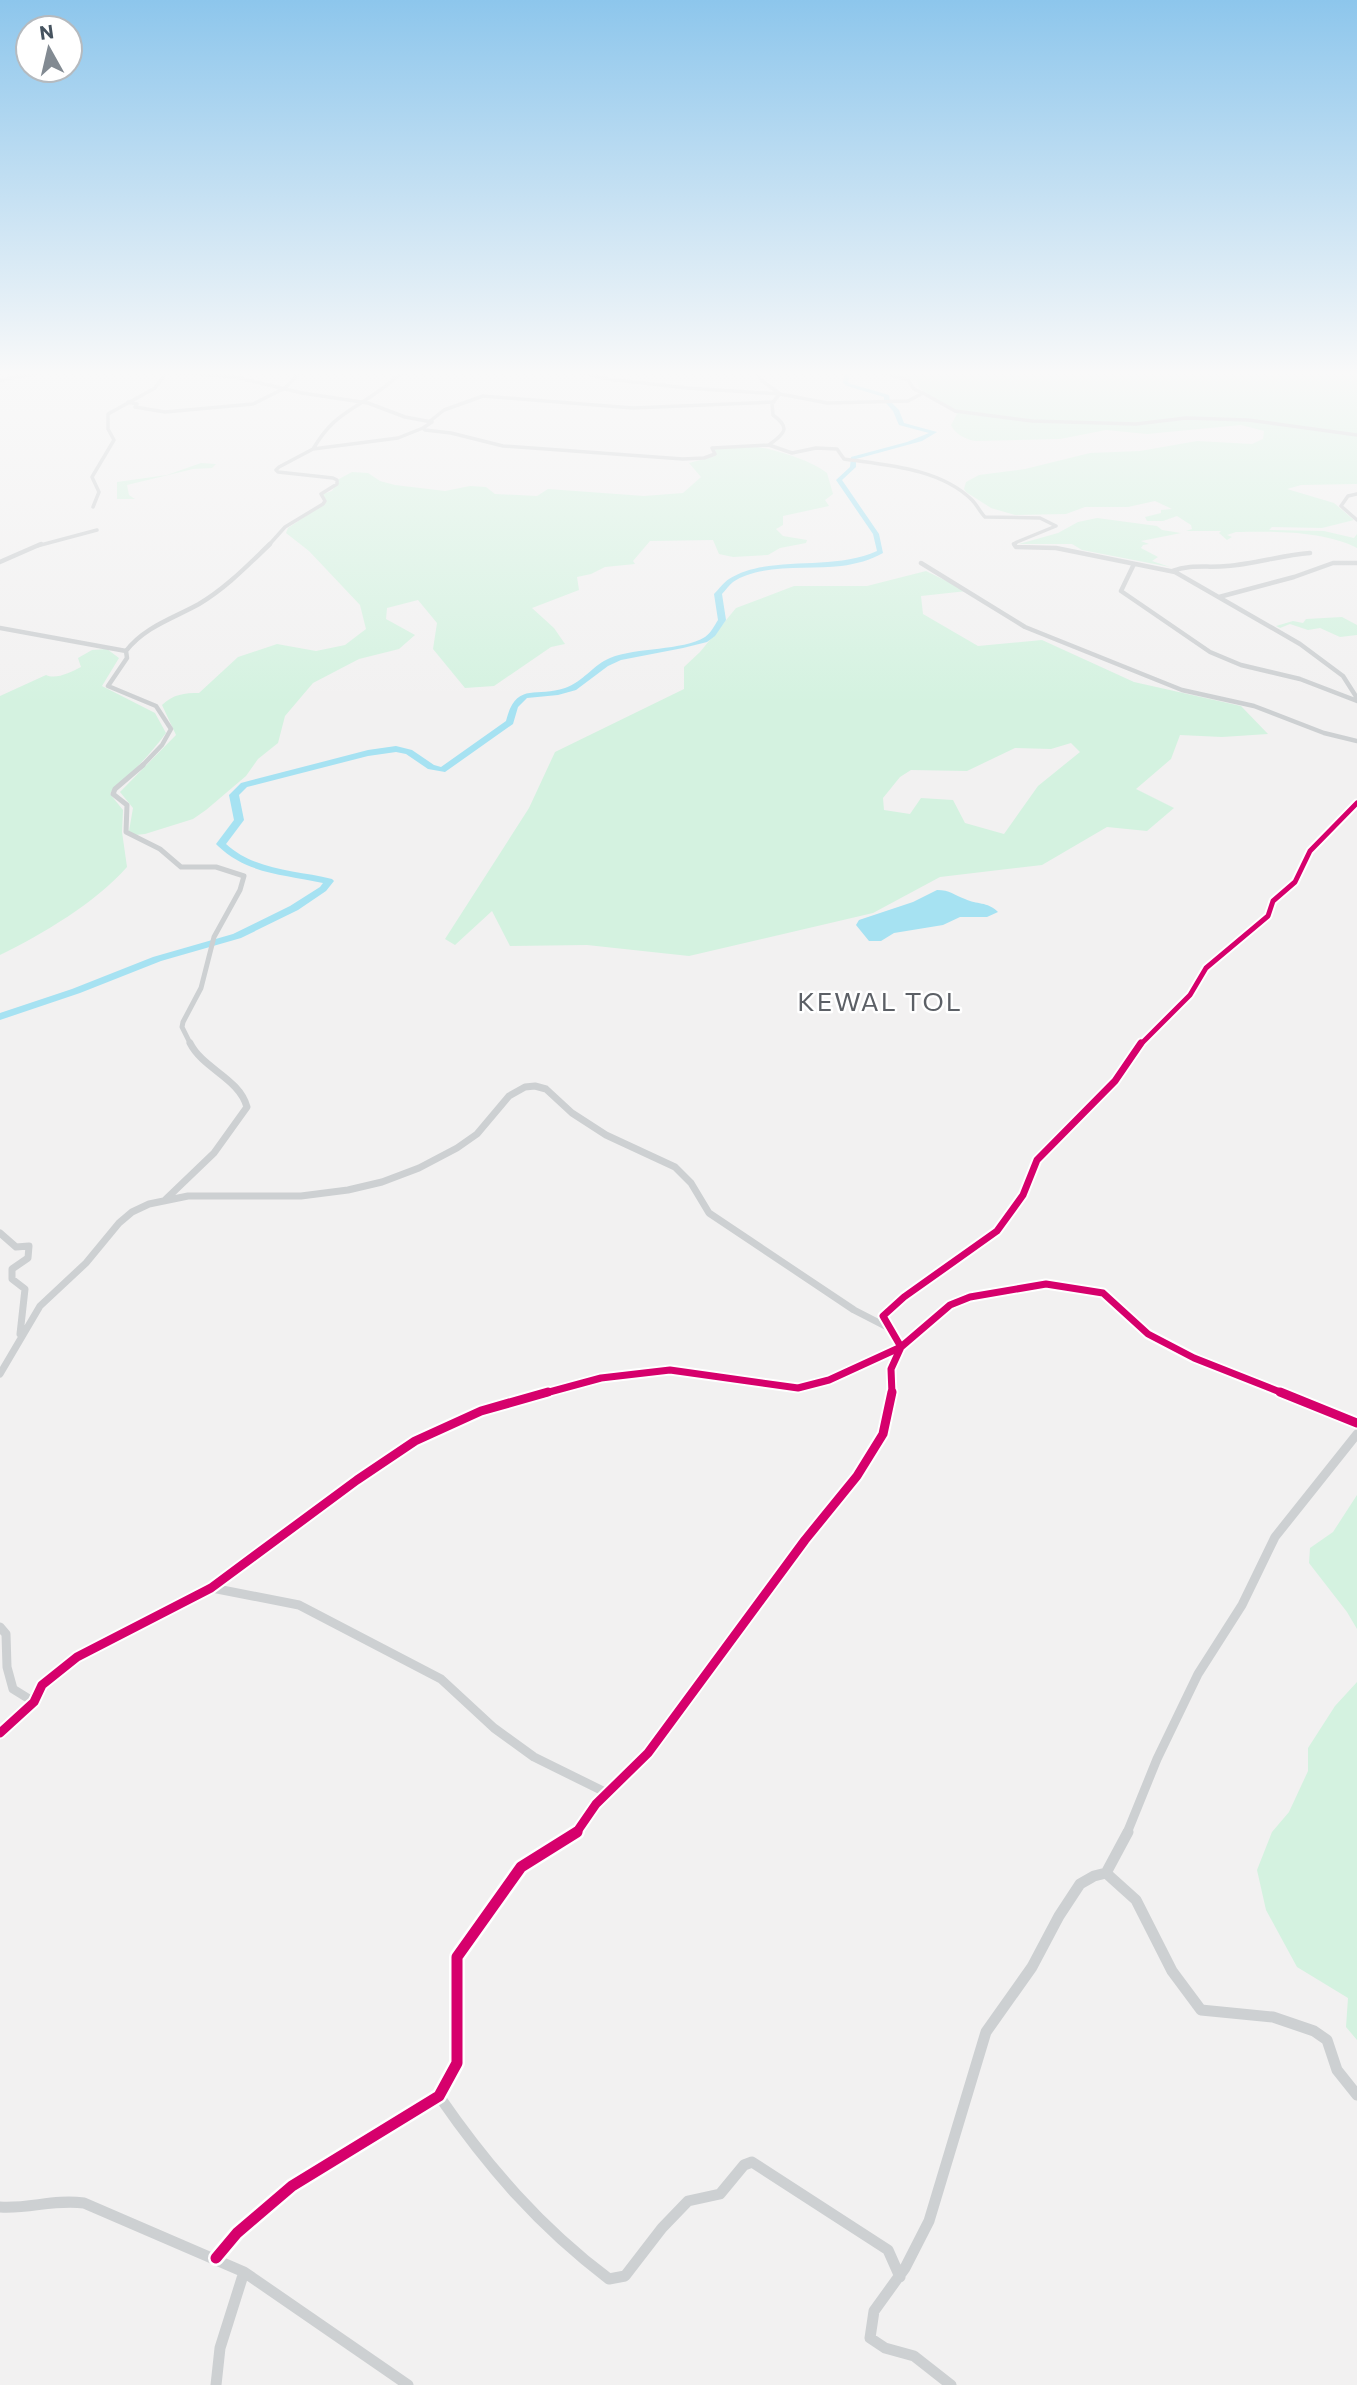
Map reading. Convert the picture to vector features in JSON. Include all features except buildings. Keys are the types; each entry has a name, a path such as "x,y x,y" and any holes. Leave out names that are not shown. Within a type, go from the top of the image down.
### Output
{"street":[{"path":"93,507 99,492 94,481"},
{"path":"165,1201 214,1153 247,1107 243,1094 216,1074 196,1054 181,1027 185,1013 202,985 205,961 216,931 244,878 240,873 216,867 181,867 160,849 126,832 127,805 113,794 115,789 161,746 169,737 171,729 156,706 108,685 127,658 126,651 132,643 157,625 200,603 231,581 279,536 285,527 323,504 321,494 335,485 336,481"},
{"path":"938,481 960,491 976,503 985,517 1040,517 1056,526 1017,542 1014,544 1016,547 1056,548 1172,571 1283,632 1337,671 1357,699"},
{"path":"1357,494 1348,496 1341,506 1357,520"},
{"path":"0,562 38,545 97,530"},
{"path":"1172,571 1184,566 1228,566 1310,553"},
{"path":"921,563 938,576 969,590 1001,617 1025,628 1182,690 1254,706 1324,733 1357,741"},
{"path":"1218,597 1294,577 1334,563 1357,563"},
{"path":"1134,564 1121,591 1210,652 1241,665 1300,679 1326,691 1357,699"},
{"path":"0,628 126,651"},
{"path":"901,1347 883,1316 904,1297 997,1231 1023,1195 1037,1160 1115,1081 1145,1037 1190,995 1206,968 1268,916 1273,901 1295,882 1310,851 1357,803"},
{"path":"0,1374 52,1290 87,1262 120,1220 136,1210 165,1201 204,1196 292,1197 355,1190 386,1181 428,1163 474,1137 488,1123 502,1101 521,1088 539,1086 548,1090 570,1112 624,1145 674,1166 691,1180 709,1213 855,1310 890,1328"},
{"path":"0,1233 16,1247 29,1246 28,1258 12,1269 12,1279 25,1289 20,1338"},
{"path":"0,1733 34,1702 42,1685 77,1657 211,1588 357,1480 415,1441 481,1411 601,1378 670,1370 798,1388 830,1380 901,1347 950,1305 970,1297 1046,1284 1088,1289 1113,1300 1148,1334 1194,1358 1357,1423"},
{"path":"216,2258 237,2234 292,2186 439,2096 457,2063 457,1957 521,1867 574,1836 607,1793 648,1754 805,1540 857,1476 883,1434 892,1394 891,1369 901,1347"},
{"path":"1106,1873 1121,1848 1157,1759 1198,1674 1242,1605 1275,1537 1357,1434"},
{"path":"211,1588 299,1605 441,1679 494,1728 534,1757 607,1793"},
{"path":"0,1627 6,1634 7,1667 13,1689 34,1702"},
{"path":"1106,1873 1136,1900 1172,1971 1201,2010 1273,2017 1314,2031 1327,2040 1337,2070 1357,2095"},
{"path":"951,2385 914,2356 885,2348 870,2338 869,2325 877,2305 890,2284 900,2277 917,2237 929,2221 976,2069 977,2057 990,2022 1021,1984 1059,1916 1068,1909 1079,1885 1093,1875 1106,1873"},
{"path":"439,2096 461,2123 469,2139 519,2200 584,2260 609,2279 625,2276 662,2228 688,2202 720,2194 744,2165 752,2162 888,2250 900,2277"},
{"path":"0,2207 20,2208 59,2200 84,2203 216,2258 244,2272 406,2384"},
{"path":"216,2385 220,2348 244,2272"}],"green space":[{"path":"142,481 127,485 129,495 135,499 117,499 117,482"},
{"path":"338,481 381,481 445,491 470,486 486,487 495,494 537,496 548,489 644,496 683,493 696,481 829,481 833,494 825,500 829,506 783,516 783,525 776,529 783,536 807,540 806,543 780,548 768,555 733,557 719,554 713,540 650,541 633,561 635,564 605,567 577,577 579,590 532,608 554,628 565,644 551,647 494,686 465,688 433,649 437,623 418,600 387,608 386,619 415,635 399,649 359,659 313,683 285,716 278,743 258,759 246,776 193,819 145,834 135,835 129,831 133,808 120,792 176,735 162,705 179,695 199,693 238,657 277,644 316,651 345,645 366,629 360,605 309,551 286,533 288,528 325,503 323,494 332,491"},
{"path":"1357,481 1357,484 1301,485 1287,489 1334,503 1354,520 1322,528 1272,527 1269,530 1324,531 1354,538 1357,534 1357,548 1330,538 1298,533 1236,532 1227,535 1232,537 1227,540 1219,533 1221,531 1186,531 1192,529 1191,525 1177,516 1163,521 1147,521 1145,517 1161,513 1161,510 1172,509 1155,501 1128,507 1085,507 1066,514 1015,515 991,508 966,492 966,482"},
{"path":"1097,518 1157,526 1162,530 1181,533 1141,541 1149,544 1141,548 1158,557 1152,561 1170,567 1082,550 1072,544 1019,544 1058,533 1078,522"},
{"path":"926,571 967,591 921,596 923,614 978,646 1042,640 1134,682 1241,706 1268,734 1222,737 1180,735 1171,759 1136,789 1174,808 1147,831 1107,827 1042,865 940,877 873,913 689,956 587,945 510,946 492,911 455,945 445,939 529,808 555,752 684,689 684,667 736,608 794,586 867,586","holes":["1071,743 1080,752 1038,786 1004,834 965,823 953,800 921,798 910,814 884,810 883,798 900,777 911,770 967,771 1015,748 1051,749"]},
{"path":"1342,617 1357,625 1357,635 1340,637 1320,628 1308,630 1290,624 1280,628 1276,626 1293,621 1303,623 1306,619"},
{"path":"107,649 119,658 102,686 155,713 166,733 110,794 123,810 122,832 127,867 100,893 68,917 0,955 0,696 46,675 59,676 73,671 81,667 78,658 92,650"},
{"path":"1357,1495 1357,1629 1309,1563 1310,1548 1333,1532"},
{"path":"1357,1682 1357,2040 1346,2027 1348,1998 1297,1967 1266,1910 1257,1870 1272,1832 1289,1812 1308,1771 1308,1748 1335,1706"}],"water":[{"path":"937,890 986,905 998,912 987,917 960,917 943,925 894,933 881,941 869,941 856,925 859,920 913,902"}],"waterway":[{"path":"0,1017 157,959 237,936 294,908 323,889 329,881 257,867 232,854 221,844 239,820 234,795 244,785 368,753 396,749 409,752 431,767 442,770 510,722 514,706 525,696 550,694 573,688 605,664 618,658 694,644 707,639 722,620 718,594 730,581 748,573 842,564 863,560 881,552 876,534 840,481"}],"cycle path":[{"path":"216,2258 237,2233 292,2186 439,2096 457,2063 457,1957 521,1867 574,1836 596,1804 648,1753 805,1540 857,1476 883,1434 892,1394 891,1369 901,1347 883,1316 904,1297 997,1231 1023,1195 1037,1160 1115,1081 1145,1037 1190,995 1206,968 1268,916 1273,901 1295,882 1310,851 1357,803"},
{"path":"0,1733 34,1702 42,1685 77,1657 211,1588 357,1480 415,1441 481,1411 601,1378 670,1370 798,1388 829,1380 901,1347 950,1305 970,1297 1046,1284 1103,1293 1148,1334 1194,1358 1357,1423"}],"district":[{"name":"KEWAL TOL","path":"880,1000"}]}
